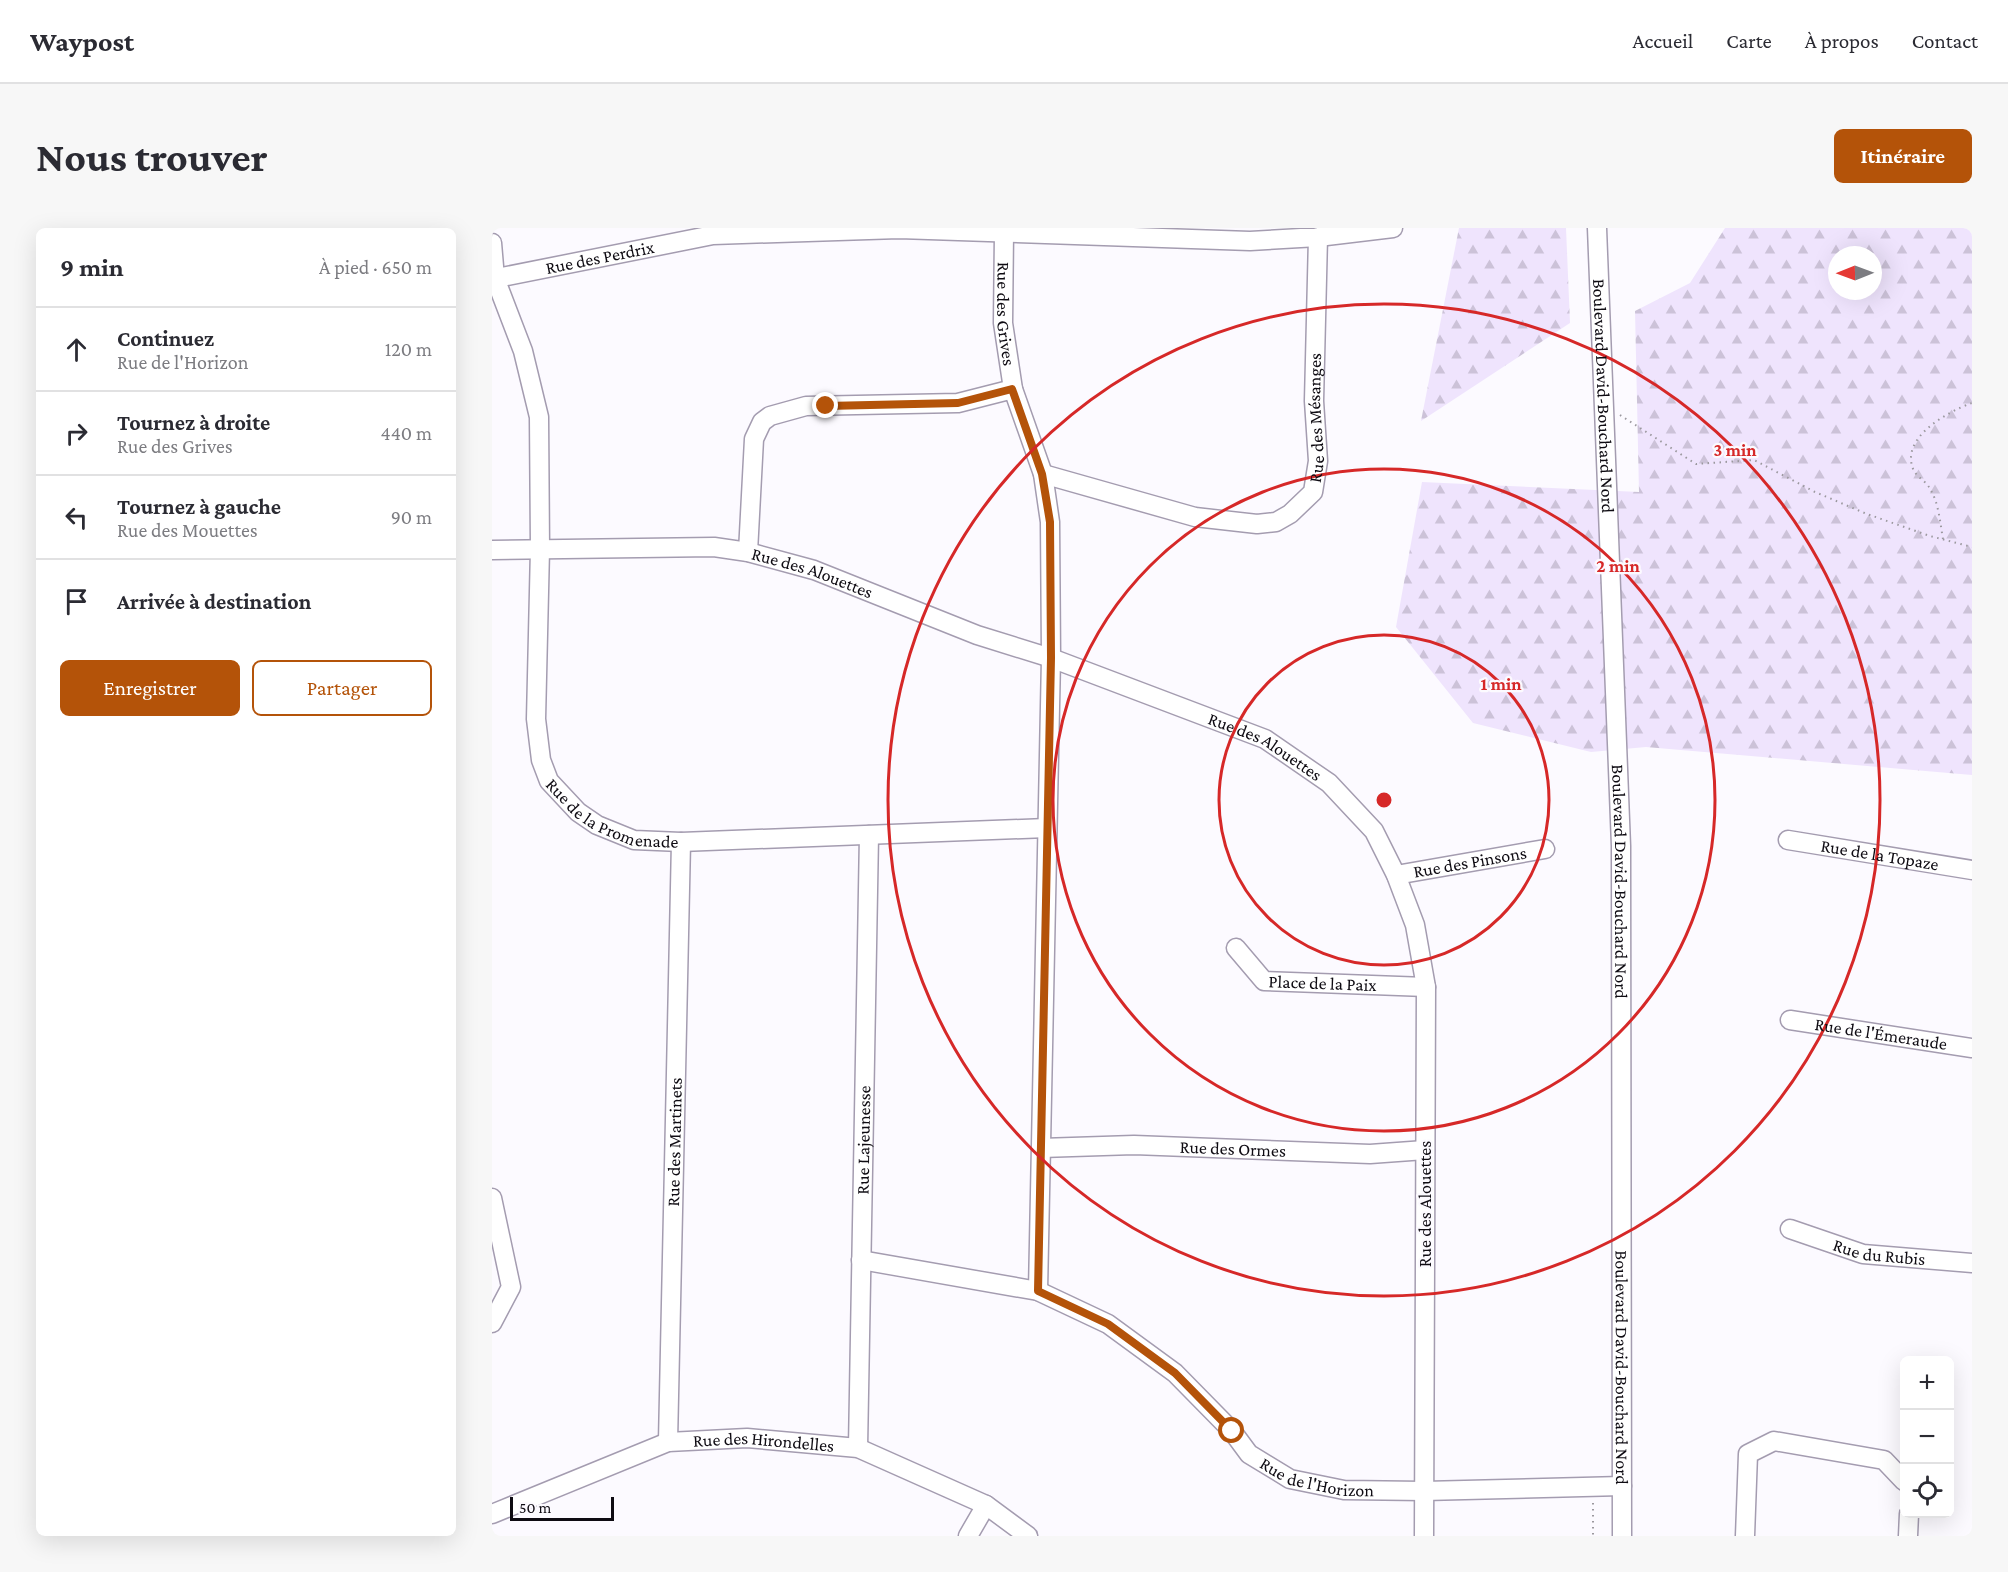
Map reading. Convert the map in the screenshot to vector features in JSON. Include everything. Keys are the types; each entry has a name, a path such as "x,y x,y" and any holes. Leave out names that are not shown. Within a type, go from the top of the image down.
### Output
{"street":[{"name":"Rue des Perdrix","path":"494,278 713,235 898,229 1250,241 1318,237 1393,228"},
{"name":"Boulevard David-Bouchard Nord","path":"1597,228 1621,846 1622,1536"},
{"name":"Rue des Grives","path":"1004,232 1003,323 1012,389 1042,474 1050,522 1051,658 1038,1291"},
{"name":"Rue des Mésanges","path":"1042,474 1195,517 1257,524 1276,522 1290,514 1313,492 1318,461 1314,401 1318,237"},
{"name":"Rue de la Promenade","path":"492,243 494,278 523,351 539,417 540,549 536,719 541,760 549,781 578,812 597,825 634,840 681,842 1047,828"},
{"path":"747,552 754,439 762,422 770,416 806,406 958,403 1012,389"},
{"name":"Rue des Alouettes","path":"492,550 714,547 747,552 814,570 977,635 1051,658 1265,739 1329,783 1374,831 1396,875 1414,925 1425,987 1424,1536"},
{"name":"Rue Lajeunesse","path":"858,1448 869,835"},
{"name":"Rue de la Topaze","path":"1788,840 1972,870"},
{"name":"Rue des Martinets","path":"668,1442 681,842"},
{"name":"Rue des Pinsons","path":"1396,875 1545,849"},
{"name":"Place de la Paix","path":"1236,948 1264,981 1425,987"},
{"name":"Rue de l'Émeraude","path":"1790,1020 1972,1048"},
{"name":"Rue des Ormes","path":"1041,1148 1134,1145 1370,1154 1425,1150"},
{"path":"492,1198 511,1287 492,1323"},
{"name":"Rue du Rubis","path":"1790,1229 1863,1254 1972,1263"},
{"name":"Rue de l'Horizon","path":"861,1260 1038,1291 1108,1324 1175,1373 1232,1431 1249,1454 1290,1479 1344,1490 1424,1491 1622,1485"},
{"name":"Rue des Hirondelles","path":"492,1514 668,1442 747,1438 858,1448 986,1505 1028,1536"},
{"path":"1745,1536 1748,1454 1774,1441 1884,1460 1900,1476"},
{"path":"968,1536 986,1505"},
{"path":"1908,1536 1909,1518"}],"path":[{"path":"1943,539 1930,488 1914,471 1913,456 1918,439 1933,423 1953,410 1972,403"},
{"path":"1603,404 1696,464 1754,460 1815,492 1867,514 1972,547"},
{"path":"1593,1486 1593,1536"}],"green space":[{"path":"1459,228 1566,228 1570,323 1421,421"},
{"path":"1725,228 1972,228 1972,775 1646,747 1591,752 1473,723 1396,627 1422,482 1639,492 1635,311 1690,283"}],"route":[{"path":"826,406 958,403 1012,389 1042,474 1050,522 1051,658 1038,1291 1108,1324 1175,1373 1232,1431"}]}
